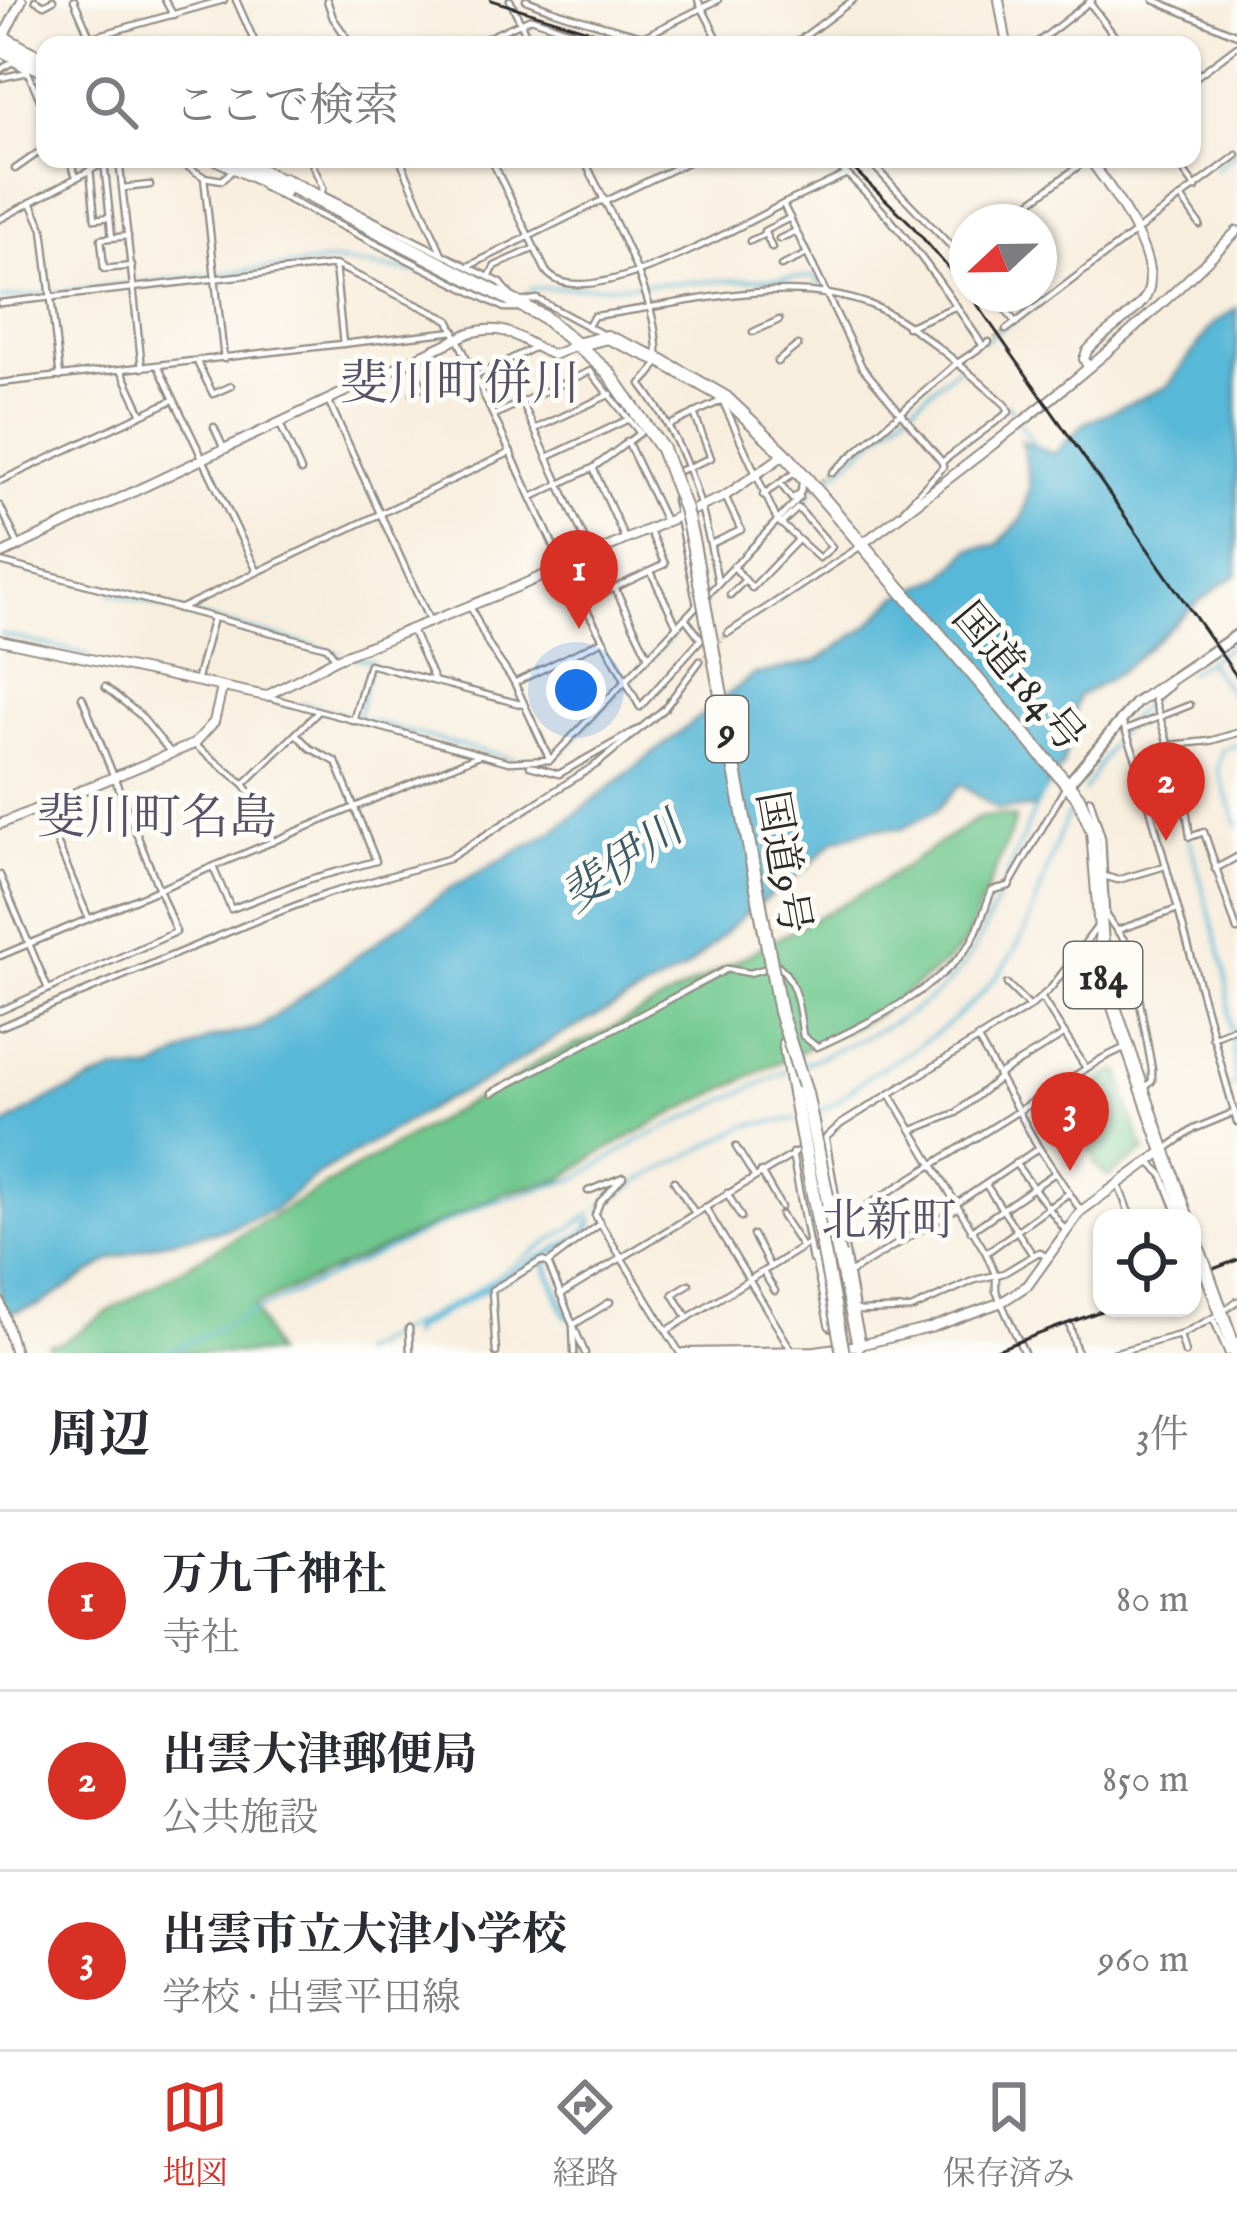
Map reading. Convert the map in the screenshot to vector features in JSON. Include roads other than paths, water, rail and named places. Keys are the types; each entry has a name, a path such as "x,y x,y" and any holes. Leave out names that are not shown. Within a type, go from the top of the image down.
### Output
{"highway":[{"path":"1,41 36,53"},
{"path":"1,41 36,65"},
{"name":"国道9号","path":"250,168 439,256 568,334 627,395 662,449 693,544 839,1352"},
{"name":"国道9号","path":"331,208 395,250 516,302"},
{"path":"577,346 602,337"},
{"name":"国道184号","path":"602,337 658,359 724,399 785,454 1085,809 1093,831 1105,981 1183,1209"},
{"name":"9","path":"780,1012 806,1093 859,1345"},
{"name":"9","path":"794,1093 799,1150 839,1352"},
{"path":"1201,1256 1232,1353"}],"main road":[{"path":"1065,781 1148,694 1237,635"}],"street":[{"path":"1,41 22,0"},
{"path":"35,0 44,4 53,0"},
{"path":"74,0 90,36"},
{"path":"165,0 173,15"},
{"path":"94,36 224,0"},
{"path":"236,0 252,36"},
{"path":"327,0 346,36"},
{"path":"510,0 527,36"},
{"path":"526,0 602,28 619,27 645,36 700,3 718,0"},
{"path":"805,36 853,0"},
{"path":"999,0 1005,36"},
{"path":"1154,0 1237,35"},
{"path":"1045,36 1090,1 1115,36"},
{"path":"700,3 716,36"},
{"path":"490,36 531,18 584,36"},
{"path":"1201,73 1237,46"},
{"path":"0,74 12,62 28,72 35,89"},
{"path":"0,74 28,72"},
{"path":"15,169 36,154"},
{"path":"1006,330 1237,155"},
{"path":"72,168 76,177"},
{"path":"112,168 112,238"},
{"path":"115,168 123,188 142,368"},
{"path":"190,168 222,180 232,168"},
{"path":"259,168 271,181"},
{"path":"314,168 331,208"},
{"path":"404,168 439,256 454,260 459,276"},
{"path":"496,168 546,271 557,282 606,282 637,273 848,174"},
{"path":"588,168 649,309 658,359 641,384 671,425 688,467 718,584"},
{"path":"459,276 529,235 675,168"},
{"path":"841,168 916,248 949,295"},
{"path":"877,168 949,238"},
{"path":"1028,204 1076,168"},
{"path":"1088,367 1087,351 1148,294 1137,232 1127,210 1095,168"},
{"path":"1182,168 1196,188"},
{"path":"0,219 90,169 95,219 110,217"},
{"path":"204,177 224,358"},
{"path":"251,182 271,181"},
{"path":"123,188 150,185"},
{"path":"1182,199 1200,225"},
{"path":"31,202 43,229 61,376"},
{"path":"728,633 867,549 943,466 862,367 784,204"},
{"path":"750,241 790,218"},
{"path":"778,239 796,231"},
{"path":"890,523 1151,315 1237,231"},
{"path":"765,234 772,248"},
{"path":"128,236 101,239 104,269 132,266"},
{"path":"489,277 495,266 535,249"},
{"path":"781,266 807,254"},
{"path":"335,265 343,344"},
{"path":"0,303 335,265 449,320 563,566 640,707 701,639 685,618"},
{"path":"459,276 489,277 501,283 516,302 537,298 602,337"},
{"path":"588,326 594,316 783,290 825,293 872,305 1006,405 1009,412 942,462"},
{"path":"907,327 949,309"},
{"path":"832,473 956,364 986,344 962,312"},
{"path":"1007,312 1016,323"},
{"path":"753,332 779,320"},
{"path":"0,383 457,335 486,328 504,330 553,355 577,346"},
{"path":"0,558 329,402 457,335"},
{"path":"777,362 798,345"},
{"path":"476,376 537,347"},
{"path":"410,361 422,386 413,394"},
{"path":"198,362 213,394 231,386"},
{"path":"158,367 257,572"},
{"path":"122,370 142,414"},
{"path":"494,416 590,371 640,433 593,468 532,497"},
{"path":"535,429 611,394"},
{"path":"671,425 724,399 754,477 779,522 818,558 832,547 798,508 779,522"},
{"path":"0,481 173,400"},
{"path":"329,402 430,622"},
{"path":"523,402 591,553"},
{"path":"694,413 711,458 667,476 698,605"},
{"path":"548,458 629,419"},
{"path":"280,424 301,471"},
{"path":"214,427 225,451"},
{"path":"627,442 665,521"},
{"path":"179,609 511,452"},
{"path":"266,696 336,659 725,496 785,454"},
{"path":"593,468 625,538"},
{"path":"764,494 780,483"},
{"path":"711,544 741,530 725,496"},
{"path":"525,764 550,760 800,497"},
{"path":"0,506 19,546"},
{"path":"585,602 665,564 649,529"},
{"path":"733,566 752,588 798,540"},
{"path":"0,558 326,647 336,659"},
{"path":"651,572 677,626"},
{"path":"730,595 745,580"},
{"path":"615,588 648,656"},
{"path":"470,606 514,682 550,760"},
{"path":"196,682 214,617"},
{"path":"411,629 434,680"},
{"path":"0,640 266,696 559,774 645,726"},
{"path":"514,682 603,640"},
{"path":"0,1027 282,910 448,859 572,783 645,726 700,661"},
{"path":"353,721 370,664 524,704"},
{"path":"1170,686 1154,699 1184,794 1190,837 1204,832 1236,928"},
{"path":"105,687 140,715 171,753"},
{"path":"0,824 194,744 214,722 222,688"},
{"path":"0,1011 176,932 82,697"},
{"path":"1190,704 1123,724 1237,1122"},
{"path":"244,784 318,712"},
{"path":"1169,745 1210,742 1237,733"},
{"path":"213,867 231,909 310,879 376,861 336,762 296,734"},
{"path":"194,744 244,784 273,842"},
{"path":"0,956 479,755"},
{"path":"492,1093 727,969 749,973 778,965 784,970 797,999 803,1036 817,1047 882,1016 943,970 972,941 992,890 1009,886 1065,781"},
{"path":"560,1295 792,1154 826,1140 841,1124 1041,997 1102,921 1100,826 1090,799"},
{"path":"42,806 88,917"},
{"path":"1215,869 1237,857"},
{"path":"1104,876 1118,880 1165,867"},
{"path":"0,875 48,989"},
{"path":"1118,930 1176,910"},
{"path":"1102,921 1118,930 1132,958 1152,1069 1151,1081 1142,1091"},
{"path":"1007,984 1030,1007"},
{"path":"1041,997 1087,1069"},
{"path":"1212,1037 1237,1027"},
{"path":"912,1131 956,1113 999,1076 1065,1034"},
{"path":"977,1039 1018,1114 1082,1211"},
{"path":"841,1222 1126,1047"},
{"path":"890,1093 986,1253 996,1276 996,1291 1024,1353"},
{"path":"588,1191 622,1178 599,1202 596,1215 682,1353 839,1352 930,1328 1002,1302 1028,1285 1082,1211 1194,1129 1236,1112"},
{"path":"826,1140 856,1303 852,1311 903,1311 975,1280 996,1276 1039,1252 1048,1258"},
{"path":"736,1147 805,1245"},
{"path":"850,1273 1039,1148"},
{"path":"792,1154 805,1245 825,1317 830,1318"},
{"path":"1148,1161 1162,1174 1176,1209"},
{"path":"1016,1163 1065,1230"},
{"path":"971,1231 1056,1172"},
{"path":"674,1181 694,1213"},
{"path":"985,1184 1033,1255"},
{"path":"1118,1184 1128,1209"},
{"path":"986,1253 1069,1192"},
{"path":"727,1193 741,1217"},
{"path":"705,1207 792,1352"},
{"path":"548,1263 600,1223"},
{"path":"753,1235 770,1267"},
{"path":"668,1330 805,1245"},
{"path":"496,1353 493,1290 541,1261 548,1263"},
{"path":"548,1263 585,1353"},
{"path":"763,1272 775,1291"},
{"path":"662,1300 689,1284"},
{"path":"673,1294 688,1318"},
{"path":"1228,1308 1237,1300"},
{"path":"0,1302 15,1353"},
{"path":"573,1325 610,1302"},
{"path":"1112,1353 1180,1335 1214,1318 1232,1353"},
{"path":"573,1325 574,1353"},
{"path":"1070,1326 1077,1353"},
{"path":"409,1328 410,1353"},
{"path":"1180,1335 1185,1353"}],"water":[{"name":"斐伊川","path":"1237,308 1237,575 1120,671 1078,696 1063,765 1033,808 997,809 960,784 937,810 902,829 874,828 834,840 686,969 442,1101 318,1174 275,1209 227,1229 112,1259 39,1305 0,1315 0,1128 45,1101 115,1071 151,1071 209,1039 259,1028 449,889 554,831 753,675 817,661 868,626 897,597 944,576 970,549 997,545 1022,519 1030,484 1022,441 1054,454 1085,423 1168,386 1214,323"}],"waterway":[{"path":"1215,169 1237,151"},
{"path":"0,299 334,261 424,273"},
{"path":"530,289 815,277 823,291"},
{"path":"984,341 1025,312"},
{"path":"818,488 960,365"},
{"path":"1007,404 1035,446"},
{"path":"769,533 810,494"},
{"path":"110,593 339,653"},
{"path":"563,751 701,605"},
{"path":"0,634 88,655"},
{"path":"1188,673 1237,642"},
{"path":"354,657 371,661 358,716"},
{"path":"1208,662 1237,702"},
{"path":"1084,791 1121,730 1151,699"},
{"path":"302,704 513,759"},
{"path":"1237,745 1222,749 1218,769 1237,825"},
{"path":"801,1065 896,1021 958,973 982,933 1045,790"},
{"path":"817,1112 942,1028 998,974 1025,931 1071,808"},
{"path":"1189,838 1226,973 1236,1082 1229,1089"},
{"path":"165,1353 486,1204 576,1179 640,1140 787,1071"},
{"path":"601,1207 641,1180 748,1125 797,1119"},
{"path":"357,1353 465,1297 593,1213"},
{"path":"544,1257 587,1232 592,1221"},
{"path":"411,1335 411,1330 543,1257 567,1317"}],"tunnel":[{"path":"989,342 1006,330"},
{"path":"800,497 832,473"},
{"path":"700,661 728,633"}],"railway":[{"path":"491,0 607,36"},
{"path":"852,168 949,269"},
{"path":"983,312 1237,677"},
{"path":"1201,1274 1237,1260"},
{"path":"988,1353 1093,1314"}],"place":[{"name":"万九千神社","path":"579,629"},
{"name":"出雲大津郵便局","path":"1166,841"},
{"name":"出雲市立大津小学校","path":"1070,1171"}],"district":[{"name":"斐川町併川","path":"460,382"},
{"name":"斐川町名島","path":"157,816"},
{"name":"北新町","path":"889,1219"}]}
